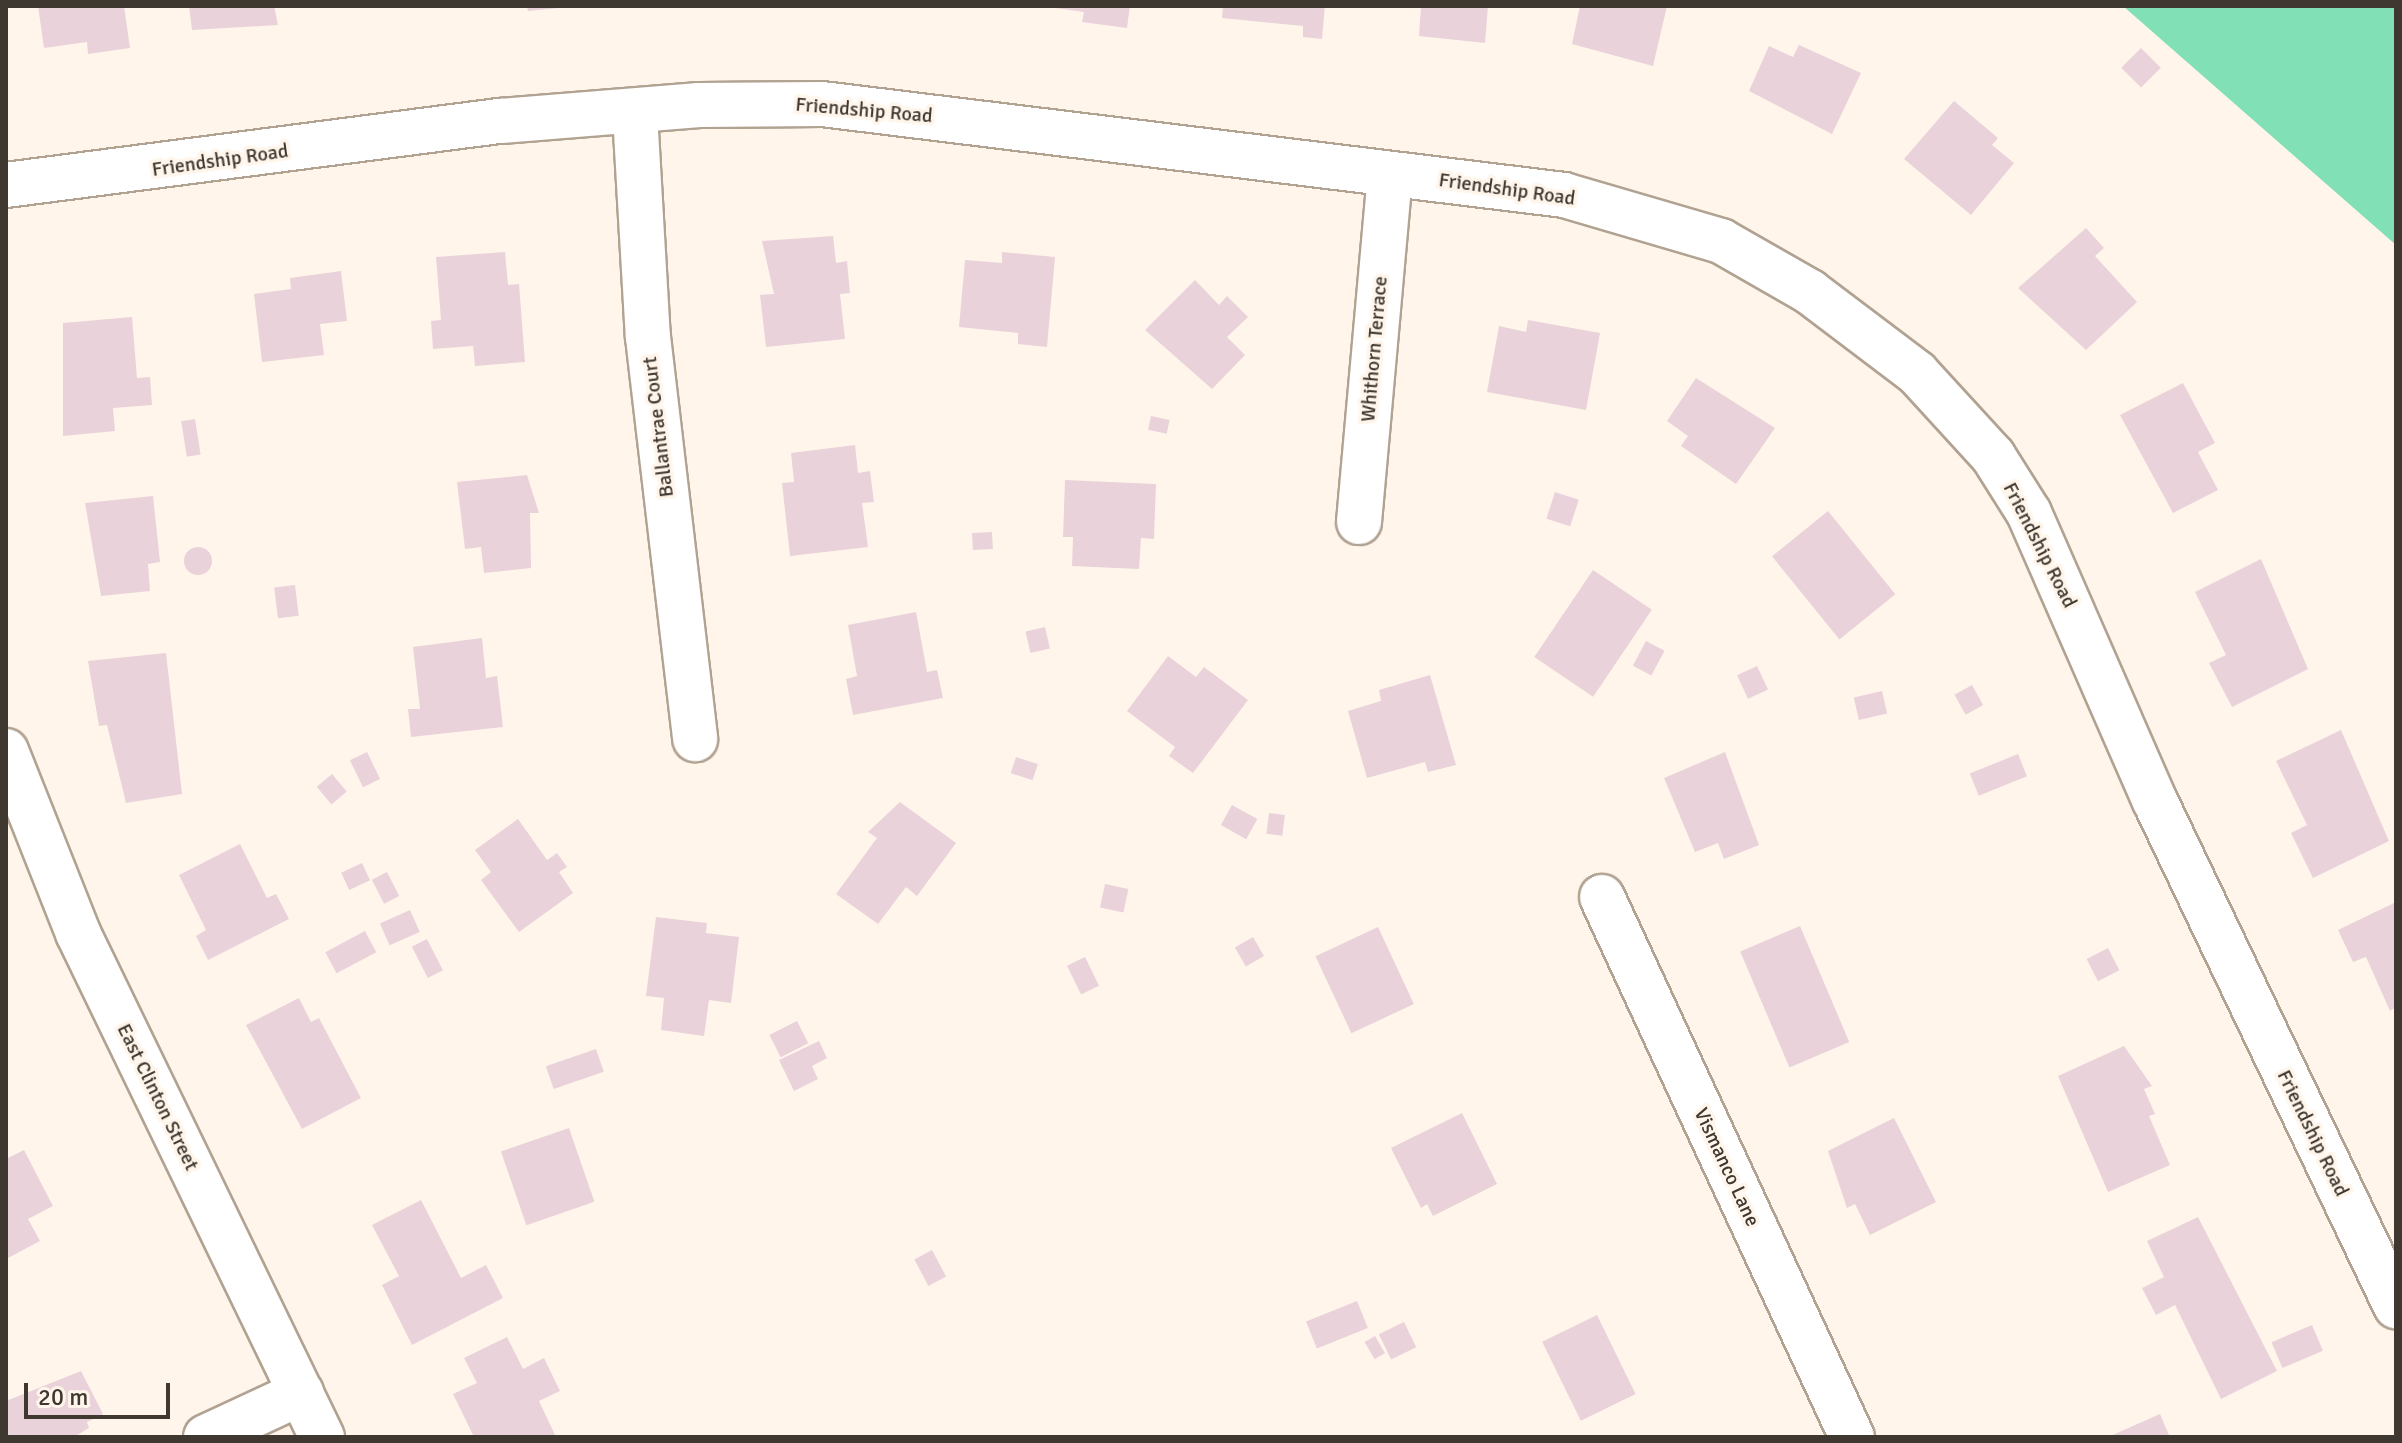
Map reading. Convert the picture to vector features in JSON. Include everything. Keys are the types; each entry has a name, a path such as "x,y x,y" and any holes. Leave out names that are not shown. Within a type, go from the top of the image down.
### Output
{"street":[{"name":"Friendship Road","path":"6,185 431,128 635,114 699,105 822,104 1564,195 1721,241 1867,333 1957,412 2029,513 2155,801 2396,1306"},
{"name":"Ballantrae Court","path":"635,114 648,337 695,739"},
{"name":"Whithorn Terrace","path":"1359,522 1390,175"},
{"name":"East Clinton Street","path":"6,751 78,933 322,1437"},
{"name":"Vismanco Lane","path":"1602,897 1852,1437"},
{"path":"206,1437 301,1393"}],"green space":[{"path":"2123,6 2396,6 2396,245"}],"building":[{"path":"38,6 124,6 130,48 88,54 87,42 44,48"},
{"path":"189,6 274,6 278,25 192,30"},
{"path":"527,6 558,6 559,8 528,11"},
{"path":"1130,6 1127,28 1082,22 1084,12 1055,8"},
{"path":"1223,6 1325,6 1322,39 1303,37 1303,26 1222,18"},
{"path":"1421,6 1488,6 1485,43 1419,36"},
{"path":"1580,6 1667,6 1653,66 1572,44"},
{"path":"1799,45 1861,73 1832,134 1749,91 1769,46 1793,57"},
{"path":"2141,48 2161,68 2141,88 2121,68"},
{"path":"1954,101 1998,138 1992,145 2014,163 1971,215 1904,159"},
{"path":"2086,228 2104,248 2095,256 2137,302 2086,350 2018,288"},
{"path":"833,236 836,263 847,261 850,293 840,294 845,339 766,347 760,295 774,294 762,241"},
{"path":"505,252 508,285 519,284 525,362 475,366 473,346 433,349 431,321 441,320 436,257"},
{"path":"1002,252 1055,257 1047,347 1018,344 1018,333 959,327 965,260 1002,263"},
{"path":"341,271 347,321 320,324 324,355 262,362 254,294 291,289 290,278"},
{"path":"1195,280 1219,305 1227,296 1248,317 1227,337 1245,355 1212,389 1145,330"},
{"path":"132,317 137,378 150,377 152,405 113,408 115,431 63,436 63,323"},
{"path":"1528,320 1600,333 1586,410 1487,392 1499,326 1526,332"},
{"path":"1696,378 1775,428 1736,484 1681,446 1688,436 1667,421"},
{"path":"2183,383 2215,443 2198,452 2218,490 2173,513 2120,415"},
{"path":"1151,416 1170,420 1167,434 1148,430"},
{"path":"195,419 201,455 187,457 181,421"},
{"path":"855,445 858,473 870,471 874,502 862,503 868,547 790,556 782,483 794,482 791,453"},
{"path":"527,475 539,513 530,513 531,568 484,573 481,547 465,549 457,482"},
{"path":"1065,480 1156,484 1154,539 1141,538 1139,569 1072,566 1073,537 1063,537"},
{"path":"1555,492 1579,500 1570,526 1546,519"},
{"path":"153,496 160,562 148,564 150,591 101,596 85,503"},
{"path":"1828,511 1895,594 1839,639 1772,556"},
{"path":"992,532 993,549 973,550 972,533"},
{"path":"198,547 208,551 212,561 208,571 198,575 188,571 184,561 188,551"},
{"path":"2261,559 2308,669 2232,707 2209,663 2226,655 2195,592"},
{"path":"1593,570 1652,610 1593,697 1534,657"},
{"path":"295,585 299,616 278,618 274,588"},
{"path":"916,612 927,672 937,670 943,698 853,715 846,679 857,676 848,625"},
{"path":"1045,627 1050,648 1030,653 1026,631"},
{"path":"482,638 486,678 497,676 503,727 411,737 408,709 420,709 413,647"},
{"path":"1646,641 1665,651 1651,676 1633,666"},
{"path":"166,653 182,794 126,803 107,725 99,726 88,661"},
{"path":"1168,656 1196,677 1204,667 1248,700 1193,773 1169,756 1175,747 1127,711"},
{"path":"1757,666 1768,690 1748,699 1737,675"},
{"path":"1430,675 1456,765 1428,772 1425,762 1367,778 1348,711 1381,701 1379,690"},
{"path":"1972,685 1983,705 1966,715 1955,695"},
{"path":"1882,691 1887,713 1859,720 1854,698"},
{"path":"2341,730 2389,841 2313,878 2291,833 2307,825 2276,761"},
{"path":"367,752 380,779 363,787 350,760"},
{"path":"1725,752 1759,845 1724,859 1718,843 1695,852 1664,778"},
{"path":"2018,754 2027,776 1979,796 1970,773"},
{"path":"1016,757 1038,764 1033,780 1011,773"},
{"path":"332,774 347,792 331,804 317,787"},
{"path":"900,802 956,843 917,896 906,887 878,924 836,894 877,838 868,832"},
{"path":"1232,805 1257,819 1246,839 1221,825"},
{"path":"1269,813 1285,815 1282,836 1266,834"},
{"path":"518,819 547,860 557,853 567,867 559,872 573,893 519,932 481,880 491,872 475,850"},
{"path":"240,844 267,898 276,894 289,919 208,960 196,936 206,930 179,875"},
{"path":"362,863 370,880 349,890 341,873"},
{"path":"387,872 399,896 384,904 372,880"},
{"path":"1105,884 1128,889 1123,912 1100,907"},
{"path":"2396,902 2396,1007 2390,1011 2366,957 2353,962 2338,930"},
{"path":"410,910 420,932 390,945 380,923"},
{"path":"656,917 707,923 706,933 739,937 731,1003 709,1000 704,1036 661,1030 664,998 646,996"},
{"path":"1800,926 1849,1042 1789,1067 1740,951"},
{"path":"1378,927 1414,1004 1351,1033 1315,956"},
{"path":"365,931 376,952 337,973 325,952"},
{"path":"1253,937 1264,956 1246,967 1235,947"},
{"path":"427,939 443,970 428,978 412,947"},
{"path":"2108,948 2119,970 2098,981 2087,959"},
{"path":"1085,957 1099,986 1081,995 1067,966"},
{"path":"299,998 311,1022 319,1018 361,1098 302,1129 246,1025"},
{"path":"797,1021 808,1043 781,1057 769,1035"},
{"path":"819,1041 827,1058 812,1066 818,1079 794,1091 779,1060"},
{"path":"2124,1046 2152,1086 2144,1089 2155,1114 2149,1116 2170,1165 2108,1192 2058,1076"},
{"path":"596,1049 604,1072 554,1089 546,1066"},
{"path":"1462,1113 1497,1184 1433,1216 1427,1204 1421,1208 1391,1148"},
{"path":"1894,1118 1936,1202 1870,1235 1855,1204 1847,1208 1828,1151"},
{"path":"569,1128 594,1202 526,1225 501,1151"},
{"path":"24,1150 53,1206 28,1219 40,1241 6,1259 6,1159"},
{"path":"421,1200 461,1278 486,1265 503,1298 412,1345 382,1285 399,1276 372,1225"},
{"path":"2198,1217 2277,1371 2221,1399 2175,1305 2156,1315 2142,1288 2164,1277 2147,1241"},
{"path":"932,1250 946,1276 928,1286 914,1259"},
{"path":"1357,1301 1368,1328 1317,1348 1306,1322"},
{"path":"1597,1315 1636,1394 1581,1421 1542,1342"},
{"path":"1404,1322 1416,1347 1391,1359 1379,1334"},
{"path":"2312,1325 2323,1351 2282,1368 2271,1342"},
{"path":"1375,1336 1385,1353 1375,1359 1365,1342"},
{"path":"507,1337 523,1369 544,1358 560,1391 539,1401 556,1437 474,1437 453,1394 477,1383 464,1358"},
{"path":"81,1371 103,1414 87,1422 89,1428 74,1437 6,1437 6,1401"},
{"path":"2160,1414 2169,1435 2108,1437"}]}
